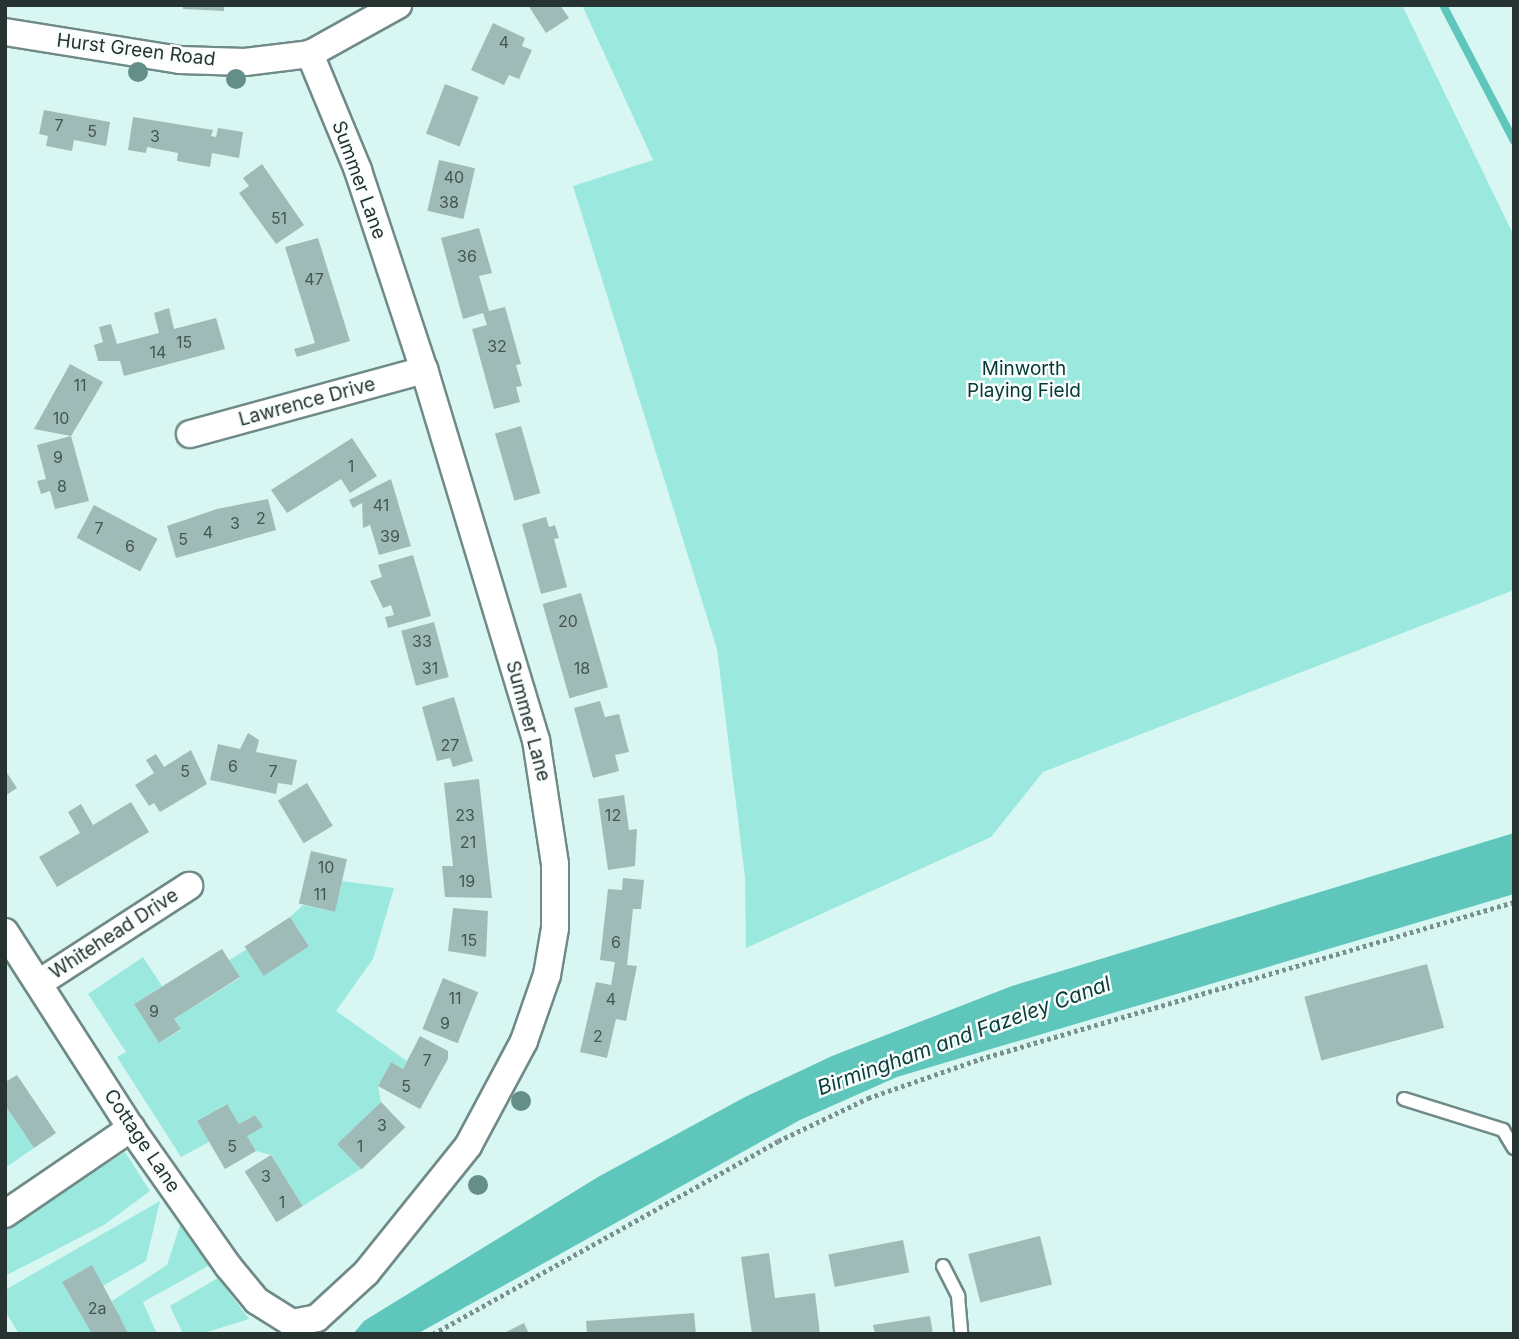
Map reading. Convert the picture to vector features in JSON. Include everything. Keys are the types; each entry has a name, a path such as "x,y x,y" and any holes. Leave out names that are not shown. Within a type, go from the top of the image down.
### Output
{"street":[{"path":"310,54 398,5"},
{"name":"Hurst Green Road","path":"5,32 180,60 245,62 310,54"},
{"name":"Summer Lane","path":"293,1329 317,1318 366,1273 468,1146 524,1041 547,975 555,928 555,864 536,740 424,370 358,170 310,54"},
{"name":"Lawrence Drive","path":"190,434 424,370"},
{"name":"Whitehead Drive","path":"39,983 189,886"},
{"name":"Cottage Lane","path":"5,932 131,1128 257,1301 293,1329"},
{"path":"5,1214 131,1128"}],"lane":[{"path":"1404,1099 1503,1130 1514,1148"},
{"path":"943,1266 958,1296 961,1334"}],"path":[{"path":"433,1334 778,1141 868,1098 979,1059 1514,902"}],"green space":[{"name":"Minworth Playing Field","path":"582,5 1402,5 1514,236 1514,590 1043,772 991,837 746,948 745,877 717,649 573,186 653,160"},
{"path":"342,881 394,888 373,959 336,1011 407,1061 403,1069 391,1062 378,1086 381,1102 338,1144 361,1169 303,1206 271,1155 256,1151 247,1136 262,1127 255,1115 239,1124 226,1104 197,1121 209,1142 181,1157 117,1057 126,1052 88,994 143,957 162,986 134,1004 159,1043 181,1030 174,1019 240,978 229,960 247,949 264,975 309,946 290,917 303,905 334,912"},
{"path":"5,1105 34,1148 5,1168"},
{"path":"125,1152 150,1191 104,1225 5,1276 5,1231"},
{"path":"160,1201 146,1261 103,1286 92,1265 62,1282 92,1334 19,1334 5,1311 5,1290"},
{"path":"182,1219 210,1265 143,1302 157,1334 128,1334 112,1301 167,1265"},
{"path":"218,1278 249,1319 201,1334 183,1334 170,1306"}],"water":[{"name":"Birmingham and Fazeley Canal","path":"1514,833 1514,894 897,1077 800,1120 417,1334 353,1334 364,1321 598,1177 745,1097 832,1056 1012,986"}],"building":[{"path":"183,5 224,5 224,11 183,9"},
{"path":"528,5 560,5 569,18 546,33"},
{"path":"493,23 525,38 522,46 532,50 519,79 509,75 504,85 471,70"},
{"path":"445,84 479,97 460,146 426,133"},
{"path":"44,110 110,122 106,146 74,140 72,151 46,146 48,136 39,134"},
{"path":"133,117 213,130 211,136 216,137 218,128 243,132 239,158 212,153 210,167 177,161 178,153 147,147 146,153 128,150"},
{"path":"439,160 475,168 463,219 427,211"},
{"path":"262,164 304,225 276,244 239,193 249,186 243,178"},
{"path":"479,228 492,273 479,276 489,311 505,307 521,364 516,365 522,386 516,387 520,402 494,409 472,329 487,325 483,313 463,319 441,238"},
{"path":"318,238 350,341 297,357 294,349 315,343 285,247"},
{"path":"169,308 174,329 216,318 225,349 124,376 120,361 98,361 94,345 103,342 99,327 111,324 117,344 159,333 154,313"},
{"path":"70,364 103,382 71,436 34,429"},
{"path":"521,426 540,493 514,501 495,433"},
{"path":"71,436 89,501 55,509 50,491 41,494 37,481 46,479 37,445"},
{"path":"352,438 377,476 350,493 341,479 287,513 271,490"},
{"path":"391,479 411,546 379,555 370,525 363,528 362,503 353,508 349,500"},
{"path":"268,499 276,530 176,558 167,526 217,509"},
{"path":"94,505 158,539 140,571 77,538"},
{"path":"546,517 549,527 555,525 559,538 554,539 567,587 541,594 522,524"},
{"path":"413,555 431,616 388,628 385,617 394,615 391,605 383,608 370,581 382,577 378,565"},
{"path":"581,593 608,687 570,698 543,604"},
{"path":"434,622 449,677 416,686 401,631"},
{"path":"454,697 473,761 453,767 450,758 437,761 422,707"},
{"path":"600,701 605,717 619,714 629,752 615,755 619,771 593,778 574,708"},
{"path":"248,733 259,740 256,752 297,760 292,785 278,783 276,794 210,780 218,744 240,749"},
{"path":"191,750 207,784 160,812 154,803 149,806 135,785 154,773 146,760 156,754 164,767"},
{"path":"5,770 17,788 5,796"},
{"path":"479,779 492,898 445,897 442,866 453,866 444,783"},
{"path":"307,783 333,826 304,843 278,801"},
{"path":"624,795 629,830 637,829 635,866 608,870 598,799"},
{"path":"131,802 149,832 57,887 39,857 80,833 68,812 81,804 93,825"},
{"path":"311,851 347,859 335,912 299,904"},
{"path":"623,878 644,880 641,909 633,909 627,965 637,966 626,1021 616,1019 607,1058 580,1052 596,982 611,985 615,962 600,960 608,889 622,890"},
{"path":"453,908 488,911 486,957 448,951"},
{"path":"290,917 309,946 264,976 245,946"},
{"path":"222,949 240,977 174,1019 181,1029 159,1043 134,1004"},
{"path":"1427,964 1444,1028 1321,1061 1304,997"},
{"path":"443,978 478,992 458,1043 422,1029"},
{"path":"420,1036 448,1051 448,1059 420,1109 378,1086 391,1062 403,1069"},
{"path":"17,1075 56,1133 34,1148 5,1105 5,1082"},
{"path":"381,1102 405,1127 361,1170 337,1144"},
{"path":"227,1104 239,1124 255,1115 263,1127 247,1136 256,1151 225,1169 197,1121"},
{"path":"271,1155 303,1206 277,1222 245,1171"},
{"path":"1040,1236 1052,1285 980,1302 968,1254"},
{"path":"903,1240 909,1272 835,1287 828,1255"},
{"path":"769,1253 775,1298 815,1293 820,1334 752,1334 741,1257"},
{"path":"92,1265 128,1334 92,1334 62,1282"},
{"path":"694,1313 696,1334 587,1334 586,1321"},
{"path":"930,1316 933,1334 875,1334 873,1325"},
{"path":"524,1323 529,1334 502,1334"}],"waterway":[{"path":"1443,5 1514,141"}]}
